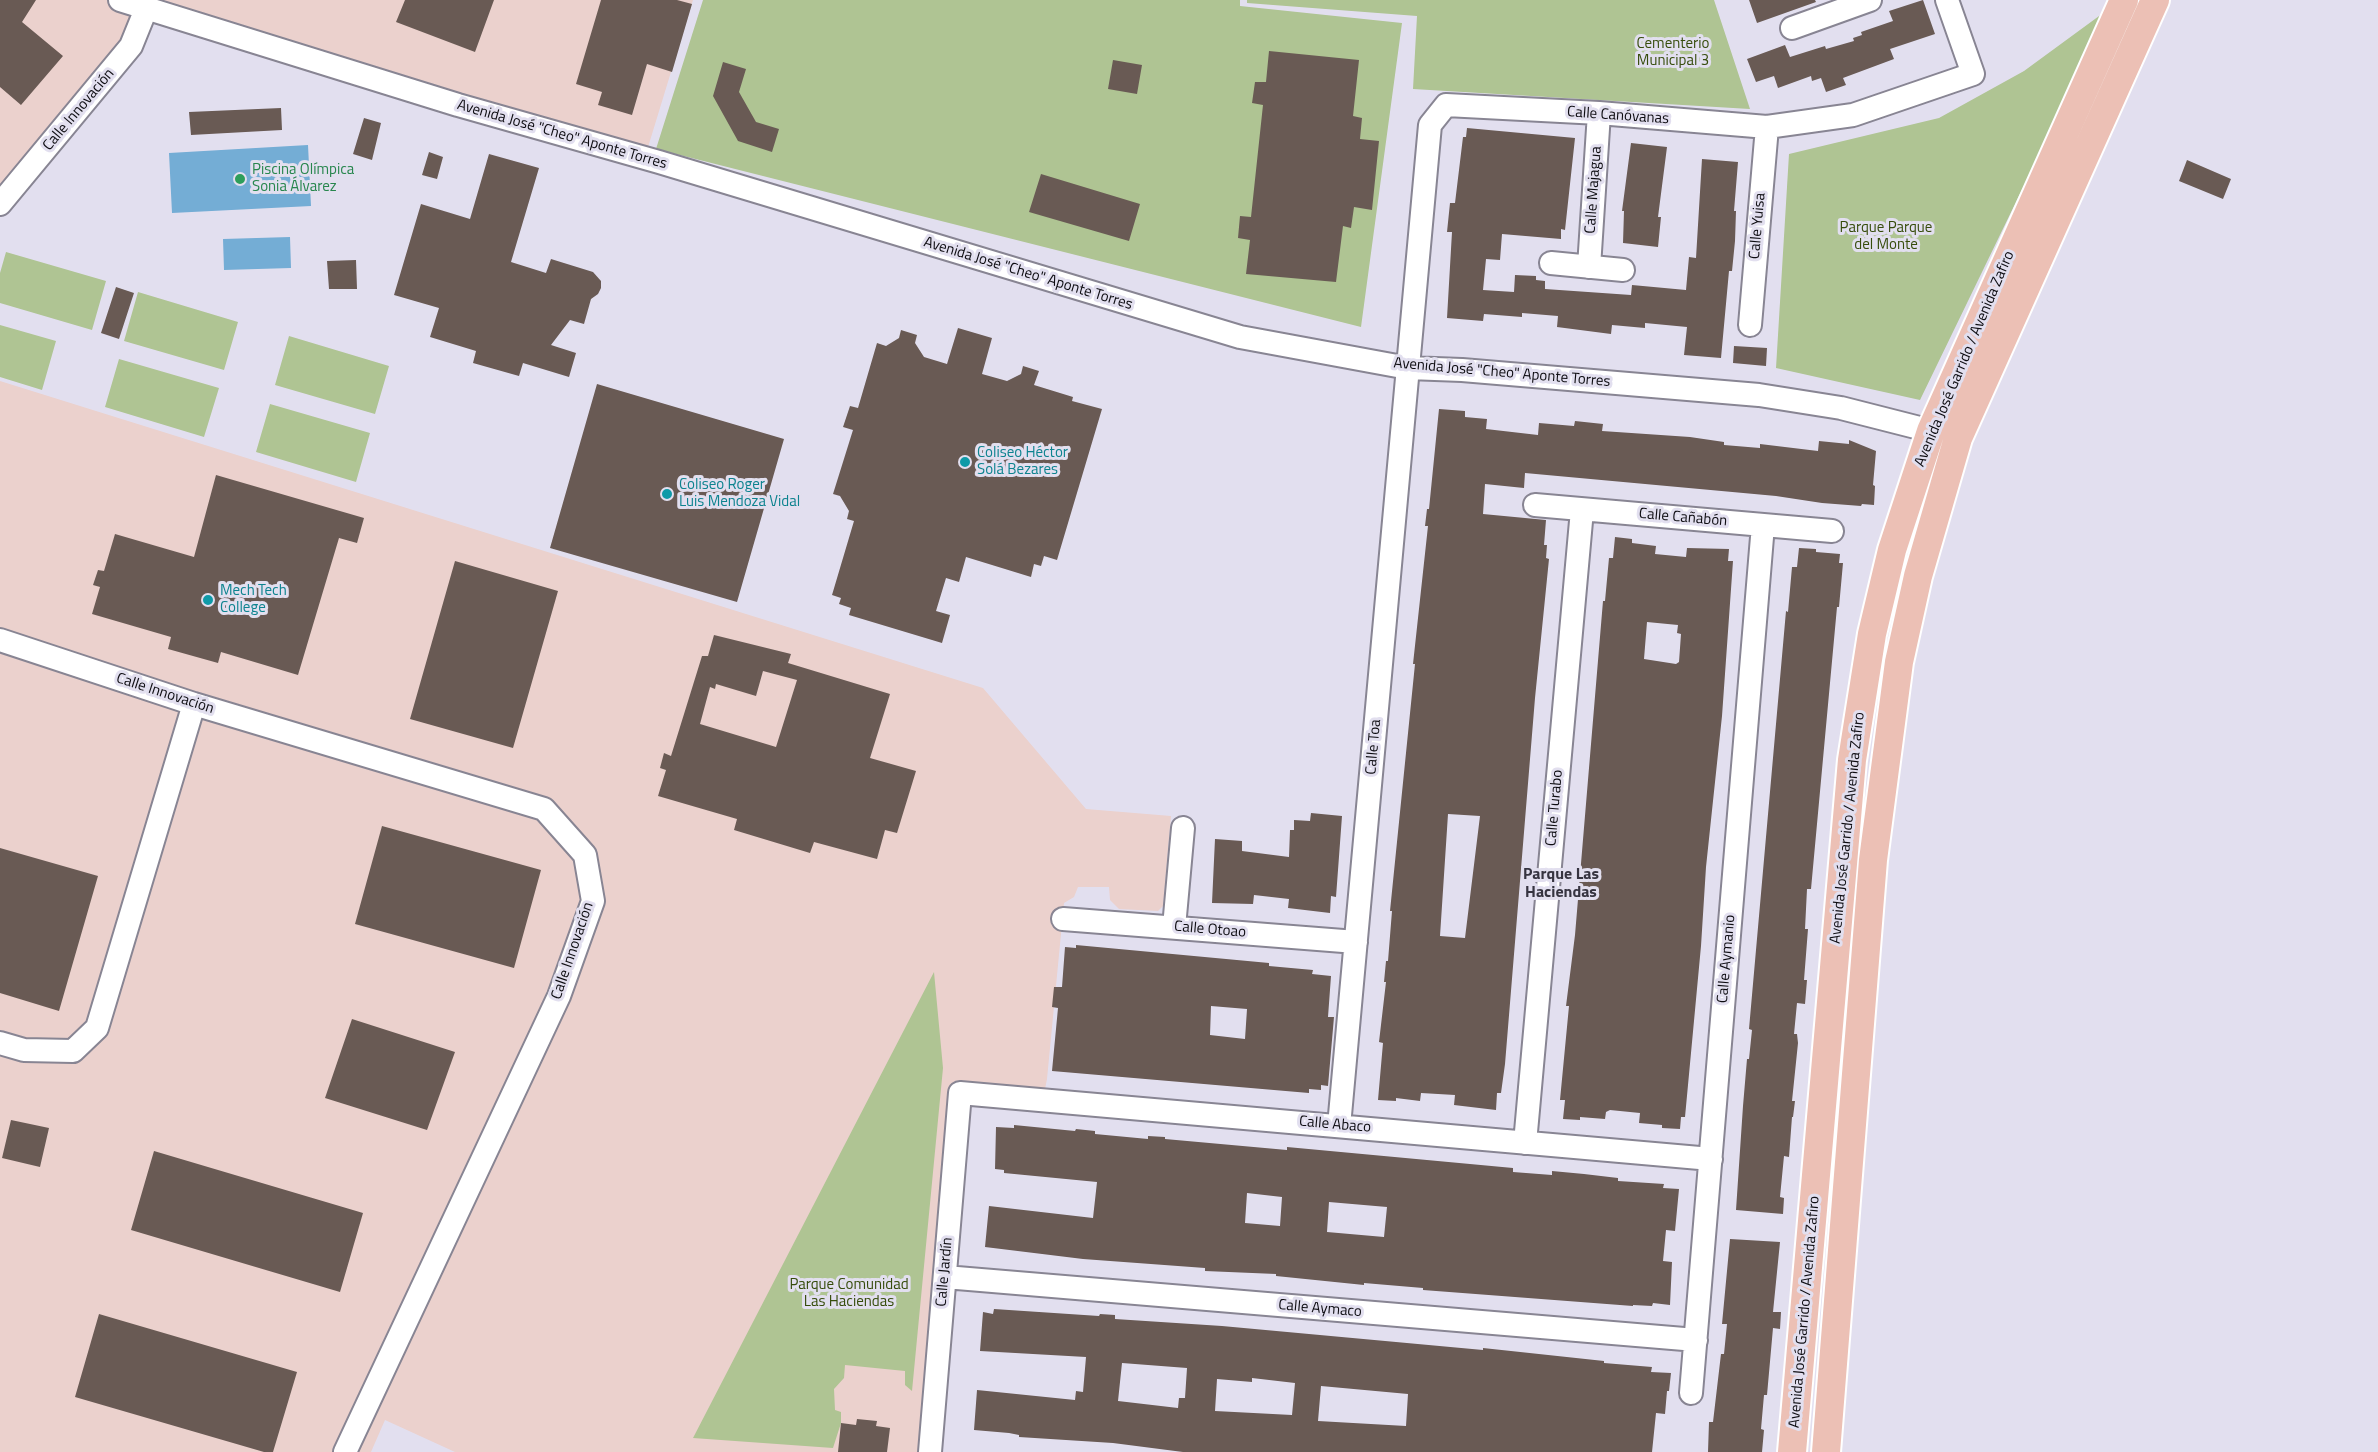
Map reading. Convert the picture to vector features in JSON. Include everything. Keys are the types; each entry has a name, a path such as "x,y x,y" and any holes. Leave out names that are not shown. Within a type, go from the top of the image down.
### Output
{"main road":[{"name":"Avenida José Garrido / Avenida Zafiro","path":"1792,1452 1852,760 1872,634 1892,550 1931,431 2124,0"},
{"name":"Avenida José Garrido / Avenida Zafiro","path":"1826,1452 1873,860 1899,662 1918,576 1958,438 2155,0"}],"street":[{"name":"Avenida José \"Cheo\" Aponte Torres","path":"120,0 447,102 659,162 1239,337 1408,368 1474,370 1759,395 1841,408 1958,438"},
{"path":"1792,28 1829,6 1870,0"},
{"name":"Calle Canóvanas","path":"1408,368 1430,125 1446,105 1599,113 1767,128 1853,115 1973,74 1947,0"},
{"name":"Calle Innovación","path":"0,204 131,46 146,9"},
{"name":"Calle Majagua","path":"1588,267 1599,113"},
{"name":"Calle Yuisa","path":"1750,325 1767,128"},
{"path":"1551,263 1623,270"},
{"name":"Calle Toa","path":"1339,1126 1408,368"},
{"name":"Calle Cañabón","path":"1535,505 1832,531"},
{"name":"Calle Turabo","path":"1525,1143 1582,510"},
{"name":"Calle Aymanio","path":"1691,1393 1763,525"},
{"name":"Calle Innovación","path":"0,640 194,704 544,808 585,855 593,901 559,996 345,1452"},
{"path":"0,1042 24,1050 73,1051 98,1028 194,704"},
{"path":"1174,927 1183,828"},
{"name":"Calle Otoao","path":"1063,919 1356,942"},
{"name":"Calle Abaco","path":"960,1093 1710,1159"},
{"name":"Calle Jardín","path":"930,1452 960,1093"},
{"name":"Calle Aymaco","path":"945,1277 1696,1340"}],"shaded area":[{"path":"0,0 693,0 645,157 150,9 0,206"},
{"path":"0,381 983,688 1086,809 1171,816 1163,906 1158,911 1119,909 1110,900 1109,887 1078,887 1074,897 1064,903 1047,1079 1043,1099 963,1092 933,1452 455,1452 385,1420 371,1452 0,1452"}],"green space":[{"path":"703,0 1240,0 1240,6 1402,23 1361,327 656,149"},
{"name":"Cementerio Municipal 3","path":"1247,0 1714,0 1750,109 1413,89 1417,16 1247,3"},
{"name":"Parque Parque del Monte","path":"2110,8 1920,400 1776,368 1789,154 1939,118 2024,71"},
{"path":"6,252 106,281 92,330 0,303 0,273"},
{"path":"138,292 238,322 224,370 124,341"},
{"path":"0,325 56,341 42,390 0,377"},
{"path":"289,336 389,366 375,414 275,385"},
{"path":"119,359 219,388 204,437 105,407"},
{"path":"270,404 370,433 356,482 256,452"},
{"name":"Parque Comunidad Las Haciendas","path":"934,972 943,1068 912,1391 905,1385 905,1371 845,1365 844,1378 834,1389 835,1410 841,1412 841,1423 833,1448 693,1438"}],"water":[{"name":"Piscina Olímpica Sonia Álvarez","path":"308,145 311,206 172,213 169,153"},
{"path":"290,237 291,268 224,270 223,239"}],"building":[{"path":"0,0 36,0 22,22 63,56 21,105 0,87"},
{"path":"405,0 494,0 475,52 396,22"},
{"path":"601,0 677,0 692,4 672,72 647,64 632,115 598,105 602,92 576,84"},
{"path":"1749,0 1815,0 1816,2 1757,23"},
{"path":"1923,0 1935,34 1890,49 1894,59 1843,78 1846,85 1826,92 1821,78 1812,81 1811,76 1778,88 1774,76 1756,82 1747,59 1785,45 1790,57 1825,46 1826,49 1854,41 1853,38 1862,35 1861,32 1893,21 1889,11"},
{"path":"1269,51 1359,60 1353,116 1362,118 1360,139 1379,141 1372,210 1354,207 1351,228 1343,226 1336,282 1246,274 1250,240 1238,238 1240,216 1251,217 1263,105 1252,103 1255,82 1266,82"},
{"path":"1113,60 1142,65 1137,94 1108,89"},
{"path":"723,62 746,69 739,92 756,122 779,129 772,152 738,141 713,96"},
{"path":"281,108 282,130 191,135 189,112"},
{"path":"364,118 381,123 372,160 353,154"},
{"path":"1467,128 1575,138 1565,230 1561,229 1561,239 1502,234 1500,260 1486,259 1483,290 1514,292 1515,275 1536,276 1536,280 1545,281 1545,289 1631,295 1632,285 1686,290 1689,257 1696,258 1702,159 1738,162 1734,211 1736,211 1735,241 1732,271 1729,271 1721,358 1684,355 1687,327 1645,323 1645,328 1612,325 1611,334 1557,327 1558,316 1522,313 1522,317 1484,314 1483,321 1447,318 1452,232 1447,232 1450,203 1455,203 1463,137 1466,137"},
{"path":"1631,143 1667,147 1658,217 1661,217 1658,247 1623,243 1624,211 1622,211"},
{"path":"429,152 443,157 437,179 422,175"},
{"path":"489,154 539,168 511,262 546,273 551,259 593,272 601,281 598,294 591,299 584,324 570,320 551,345 576,353 569,377 523,363 519,376 473,363 476,351 430,337 439,308 394,295 421,204 470,219"},
{"path":"2187,160 2231,179 2223,199 2179,181"},
{"path":"1041,174 1140,204 1129,241 1029,212"},
{"path":"356,260 357,289 329,289 327,261"},
{"path":"116,287 134,293 119,339 101,333"},
{"name":"Coliseo Héctor Solá Bezares","path":"958,328 992,338 982,374 1007,381 1021,374 1023,366 1039,371 1034,385 1073,397 1072,401 1102,409 1057,560 1044,556 1041,566 1034,564 1031,577 966,557 959,582 946,578 936,611 950,615 942,643 849,615 851,608 839,604 841,598 832,595 854,521 847,519 849,511 840,496 833,494 853,430 843,427 850,406 858,408 877,343 886,346 899,338 901,330 917,335 915,343 924,357 947,364"},
{"path":"1734,346 1767,348 1766,366 1733,363"},
{"name":"Coliseo Roger Luis Mendoza Vidal","path":"597,384 784,439 737,602 550,548"},
{"path":"1439,409 1465,411 1465,417 1487,419 1486,429 1538,435 1539,423 1574,426 1575,421 1603,424 1602,431 1690,437 1724,442 1724,445 1760,448 1760,444 1818,451 1819,441 1849,444 1849,440 1876,451 1874,505 1822,503 1776,496 1525,473 1524,488 1485,484 1483,514 1546,520 1544,545 1547,545 1546,558 1549,559 1535,698 1505,1064 1501,1093 1497,1093 1496,1110 1454,1105 1455,1095 1421,1093 1420,1101 1396,1098 1396,1101 1378,1100 1383,1043 1379,1042 1386,982 1384,982 1386,961 1388,961 1392,911 1390,911 1428,526 1425,526 1427,509 1429,509","holes":["1448,814 1480,816 1465,938 1440,936"]},
{"name":"Mech Tech College","path":"216,475 364,518 357,543 339,538 298,675 221,652 218,663 168,649 171,637 92,614 100,587 93,585 98,570 104,571 115,534 194,557"},
{"path":"1615,537 1632,539 1632,543 1656,546 1655,554 1686,557 1687,548 1729,549 1728,561 1733,561 1722,716 1706,867 1701,946 1685,1117 1681,1117 1680,1129 1639,1123 1640,1113 1610,1110 1606,1112 1605,1119 1580,1117 1580,1120 1563,1119 1565,1100 1560,1100 1569,1006 1566,1006 1575,935 1603,601 1605,601 1609,558 1613,558","holes":["1647,622 1678,625 1677,633 1681,634 1679,662 1676,664 1644,659"]},
{"path":"1799,548 1840,554 1839,563 1843,563 1811,889 1807,889 1805,929 1808,929 1804,980 1807,980 1805,1004 1797,1003 1794,1034 1797,1034 1798,1043 1792,1101 1795,1101 1789,1157 1784,1156 1780,1197 1784,1198 1783,1214 1736,1210 1747,1059 1749,1059 1752,1030 1749,1029 1786,611 1788,612 1792,567 1797,567"},
{"path":"455,561 558,591 513,748 410,719"},
{"path":"714,635 791,654 788,663 890,694 870,758 916,771 897,833 885,830 877,859 814,842 810,853 734,830 737,819 658,796 666,770 660,768 664,753 671,756 702,656 708,656","holes":["763,671 797,680 776,747 700,724 710,687 715,689 716,684 756,696"]},
{"path":"1311,813 1342,816 1336,897 1331,896 1330,913 1288,908 1289,899 1254,895 1253,904 1212,903 1215,839 1242,841 1242,851 1289,857 1290,830 1294,830 1294,820 1310,821"},
{"path":"382,826 541,870 514,968 355,924"},
{"path":"0,848 98,876 59,1011 0,993"},
{"path":"1076,945 1269,963 1269,966 1313,970 1312,974 1331,976 1328,1017 1334,1017 1328,1086 1321,1085 1321,1090 1309,1089 1309,1093 1052,1071 1058,1008 1052,1007 1054,987 1062,987 1065,947 1076,948","holes":["1211,1006 1247,1009 1245,1039 1210,1035"]},
{"path":"352,1019 455,1052 427,1130 325,1098"},
{"path":"11,1120 49,1128 40,1167 2,1158"},
{"path":"1014,1125 1075,1131 1076,1129 1095,1131 1095,1134 1148,1139 1148,1136 1165,1137 1165,1139 1287,1150 1287,1147 1513,1168 1513,1172 1552,1175 1552,1171 1618,1178 1618,1181 1664,1184 1663,1188 1679,1189 1675,1231 1666,1230 1663,1261 1672,1262 1670,1305 1653,1303 1652,1306 1633,1306 1423,1290 1423,1288 1364,1283 1364,1285 1276,1276 1276,1274 1205,1271 1205,1268 1083,1259 985,1247 989,1206 1093,1218 1097,1182 1004,1173 1004,1170 995,1169 996,1127 1014,1128","holes":["1247,1193 1282,1197 1280,1226 1245,1223","1329,1202 1387,1207 1384,1237 1327,1232"]},
{"path":"154,1151 363,1213 340,1292 131,1230"},
{"path":"1730,1239 1780,1242 1773,1312 1781,1312 1780,1329 1773,1328 1767,1395 1764,1395 1761,1429 1764,1430 1762,1452 1708,1452 1709,1422 1713,1422 1721,1354 1724,1354 1727,1324 1722,1324"},
{"path":"994,1309 1115,1315 1115,1319 1222,1326 1483,1350 1483,1348 1652,1367 1651,1372 1671,1373 1665,1414 1656,1413 1652,1452 1183,1452 1113,1443 1019,1437 1019,1435 1009,1433 974,1430 977,1390 1075,1400 1076,1391 1083,1392 1086,1357 980,1351 983,1312 993,1314","holes":["1122,1363 1187,1368 1185,1398 1179,1398 1178,1408 1118,1401","1252,1378 1295,1383 1292,1415 1215,1411 1217,1379 1252,1382","1321,1386 1408,1394 1406,1426 1318,1421"]},
{"path":"99,1314 297,1372 273,1452 264,1452 75,1397"},
{"path":"857,1419 877,1421 876,1426 890,1428 887,1452 838,1452 841,1423 856,1425"}],"place":[{"name":"Piscina Olímpica Sonia Álvarez","path":"240,179"},
{"name":"Coliseo Héctor Solá Bezares","path":"965,462"},
{"name":"Coliseo Roger Luis Mendoza Vidal","path":"667,494"},
{"name":"Mech Tech College","path":"208,600"}],"district":[{"name":"Parque Las Haciendas","path":"1561,884"}]}
